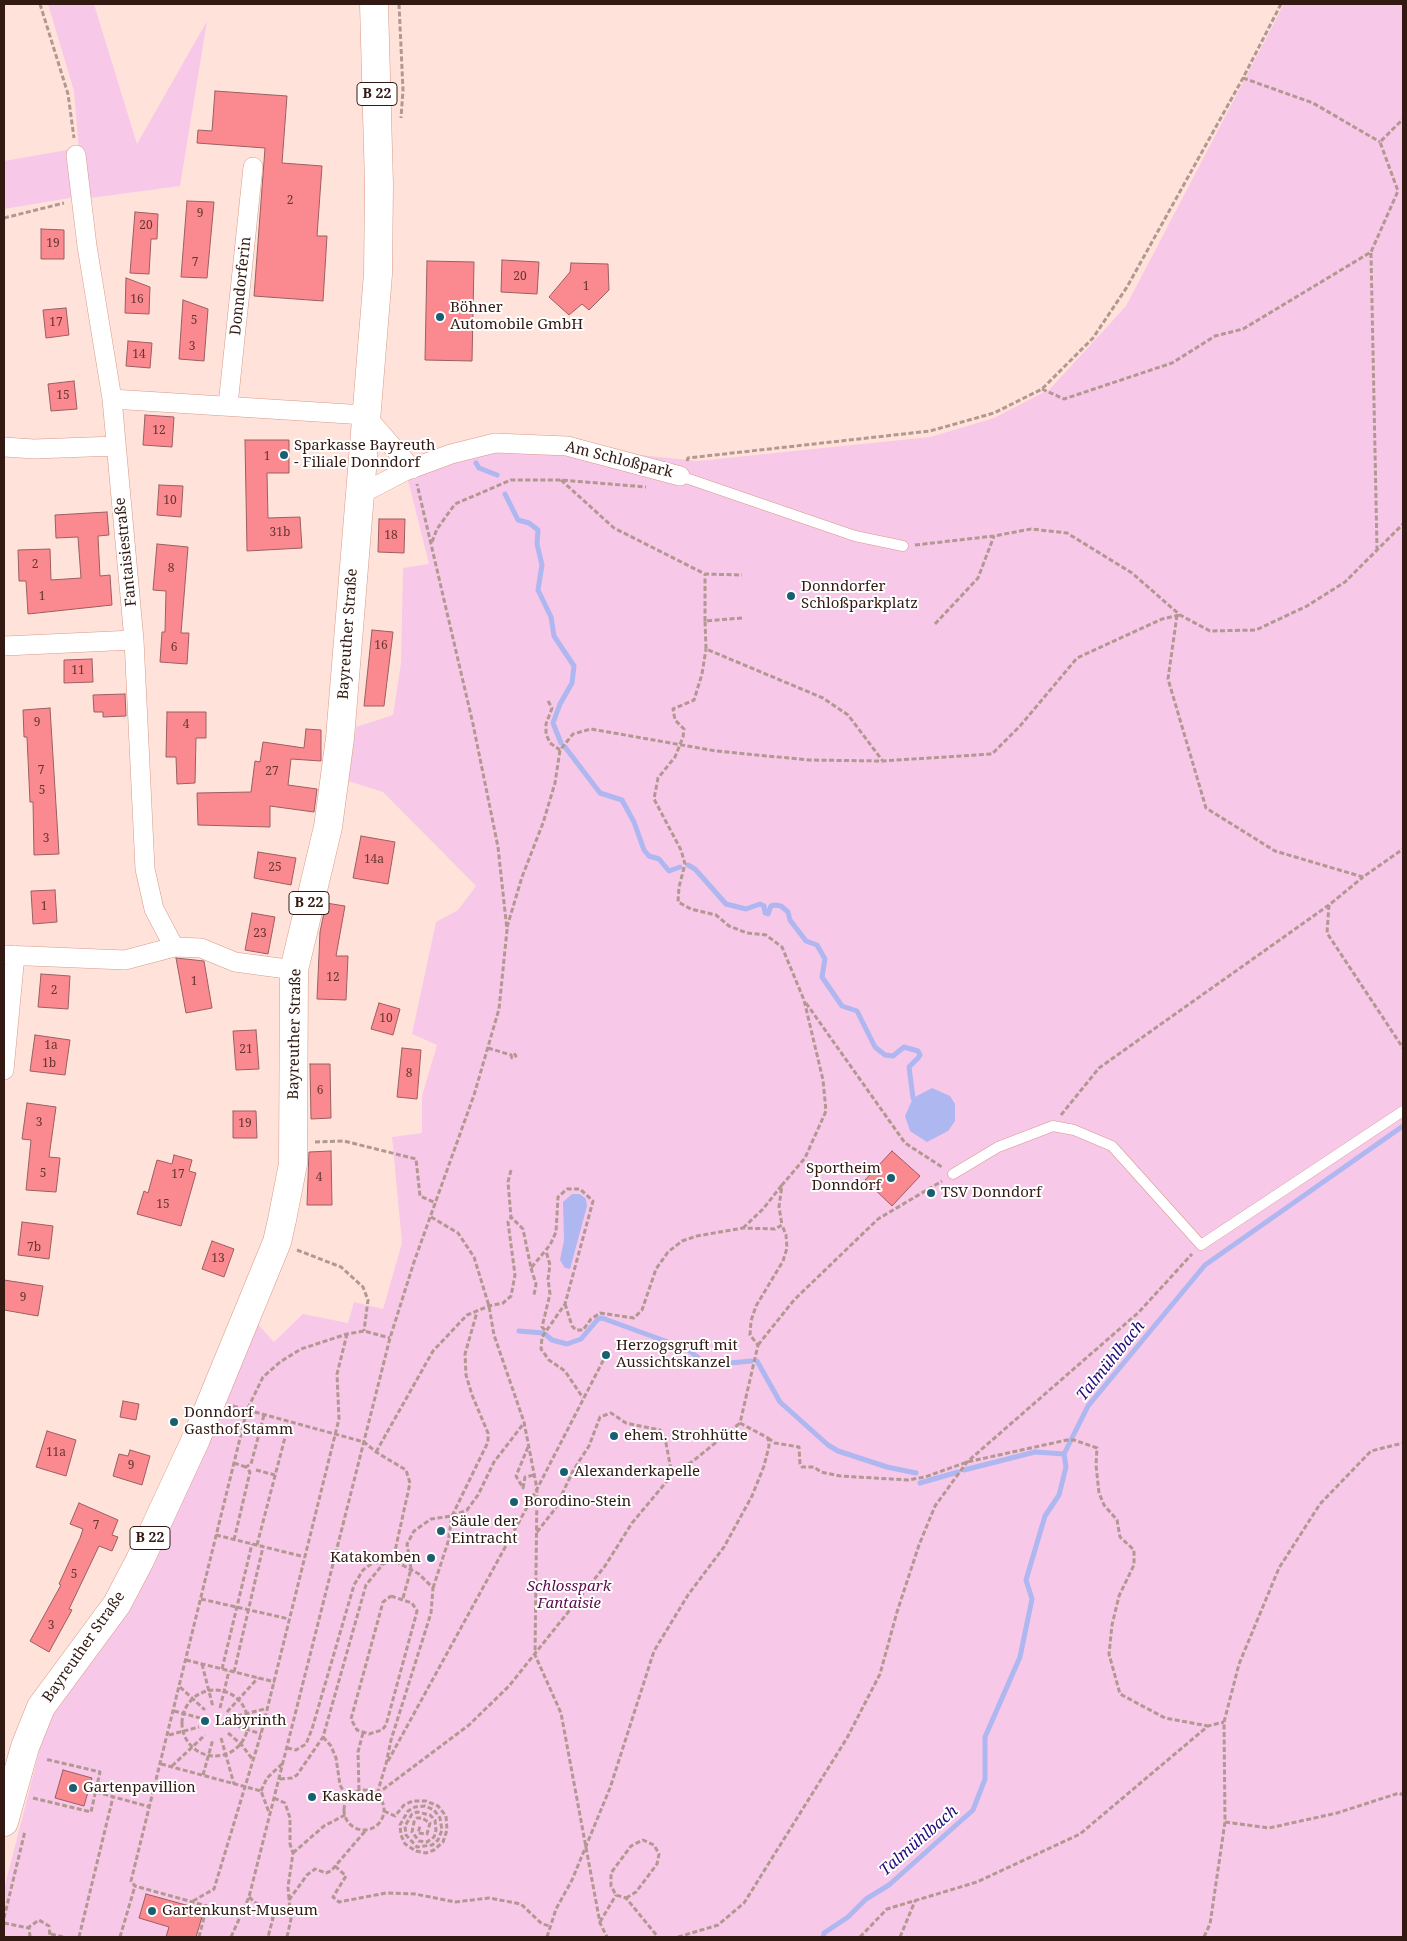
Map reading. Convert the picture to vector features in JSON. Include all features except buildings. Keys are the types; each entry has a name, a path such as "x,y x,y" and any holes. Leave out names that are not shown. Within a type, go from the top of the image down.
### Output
{"main road":[{"name":"Bayreuther Straße","path":"21,1805 25,1747 41,1707 117,1604 156,1526 212,1401 277,1242 293,1164 294,970 331,807 340,738 364,415 378,274 379,185 374,4"}],"street":[{"name":"Fantaisiestraße","path":"76,155 83,199 87,246 112,399 134,640 145,869 154,909 174,946"},
{"name":"Donndorferin","path":"228,405 253,167"},
{"path":"112,399 364,415 412,469"},
{"name":"Am Schloßpark","path":"359,495 412,469 451,454 495,443 518,442 567,446 680,476"},
{"path":"4,447 34,449 116,446"},
{"path":"4,646 134,640"},
{"path":"4,1060 9,955 126,960 174,946 201,948 236,962 294,970"}],"lane":[{"path":"680,476 855,536 903,546"},
{"path":"954,1174 998,1148 1053,1126 1074,1130 1112,1146 1201,1245 1403,1111"}],"path":[{"path":"40,4 68,94 76,155"},
{"path":"680,476 688,458 930,431 994,413 1042,389 1093,338 1127,287 1243,78 1281,4"},
{"path":"1243,78 1314,104 1380,142 1398,191 1371,252 1377,550"},
{"path":"1380,142 1403,120"},
{"path":"4,218 83,199"},
{"path":"1042,389 1064,399 1172,363 1215,336 1243,329 1371,252"},
{"path":"231,1937 249,1897 390,1338 414,1262 436,1203 488,1048 499,1009 506,930 498,847 478,745 432,543 412,469"},
{"path":"432,543 437,529 455,504 511,480 561,480 648,487"},
{"path":"561,480 614,528 705,574 742,575"},
{"path":"903,546 994,536 1031,529 1067,533 1132,573 1178,615 1210,631 1256,630 1307,606 1345,582 1403,524"},
{"path":"935,624 978,578 994,536"},
{"path":"705,574 706,649 702,674 694,700 683,703 673,709 675,720 684,729 681,744 676,757 658,778 654,799 681,850 684,864 678,902 691,909 716,915 729,926 747,933 766,935 782,947 804,1000 823,1080 826,1111 805,1158 763,1209 743,1228"},
{"path":"506,930 522,877 544,823 555,783 560,750 573,734 591,728 716,751 809,760 882,761 992,754 1020,726 1077,658 1162,619 1178,615"},
{"path":"1178,615 1168,679 1206,808 1275,851 1363,877"},
{"path":"705,621 742,618"},
{"path":"706,649 823,698 848,715 882,761"},
{"path":"548,701 552,708 546,724 546,734 550,743 560,750"},
{"path":"1053,1126 1099,1068 1329,905 1403,848"},
{"path":"1329,905 1326,933 1403,1048"},
{"path":"377,1794 469,1725 509,1686 536,1655 605,1566 632,1523 672,1475 740,1423 758,1346 794,1300 878,1218 954,1174 905,1143 804,1000"},
{"path":"488,1048 511,1055"},
{"path":"293,1142 344,1141 416,1160 420,1196 436,1203"},
{"path":"376,1452 433,1351 467,1315 489,1306 503,1303 511,1296 515,1275 508,1222 511,1217 508,1182 510,1170"},
{"path":"758,1346 750,1335 751,1321 756,1306 783,1261 787,1248 786,1235 779,1207 782,1184"},
{"path":"531,1268 546,1251 556,1232 558,1197 567,1188 580,1189 593,1201 565,1304 545,1330 542,1336 541,1348 549,1360 566,1371 582,1398"},
{"path":"431,1216 458,1233 474,1257 489,1306 494,1335 524,1422 537,1489 536,1655 561,1713 585,1849 600,1923 606,1937"},
{"path":"511,1217 523,1229 536,1284 534,1295"},
{"path":"565,1304 572,1326 576,1330 583,1330 591,1319 600,1313 634,1318 642,1310 656,1269 668,1252 682,1241 696,1236 743,1228 775,1229 782,1225"},
{"path":"277,1242 341,1266 363,1287 368,1300 364,1331"},
{"path":"678,1937 718,1925 744,1902 846,1738 880,1674 919,1544 935,1506 967,1462 1139,1312 1201,1245"},
{"path":"545,1330 542,1327 550,1294 548,1279 550,1265 546,1251"},
{"path":"377,1794 391,1740 431,1613 433,1588 448,1542 452,1516 488,1442 488,1433 466,1375 466,1354 477,1312"},
{"path":"199,1937 207,1906 135,1886 132,1881 247,1410 263,1377 280,1362 301,1349 347,1334 364,1331 390,1338"},
{"path":"193,1902 214,1889 262,1734 339,1419 337,1374 347,1334"},
{"path":"386,1764 537,1489 582,1398 606,1355"},
{"path":"212,1401 364,1442 376,1452 406,1470 410,1483 393,1560"},
{"path":"537,1532 555,1509 574,1469 589,1446 600,1417 611,1413 626,1423 660,1430 666,1443 672,1475"},
{"path":"246,1467 251,1464 264,1415"},
{"path":"257,1545 289,1422"},
{"path":"403,1598 411,1569 407,1547 414,1531 431,1519 452,1516 466,1510 494,1462 524,1422"},
{"path":"740,1423 776,1444 798,1447 802,1467 814,1467 821,1472 840,1476 908,1480 925,1478 967,1462 1067,1440 1074,1440 1097,1448 1096,1465 1099,1493 1104,1505 1117,1520 1120,1537 1134,1550 1134,1565 1119,1596 1112,1625 1109,1654 1120,1694 1165,1718 1208,1726 1224,1722"},
{"path":"547,1937 550,1926 610,1788 654,1651 688,1595 724,1547 752,1496 766,1459 769,1446 768,1438"},
{"path":"1204,1937 1210,1924 1225,1822 1224,1722 1238,1664 1279,1568 1320,1504 1371,1451 1403,1443"},
{"path":"529,1446 516,1476 523,1488 525,1476 534,1475"},
{"path":"234,1463 246,1467 250,1472"},
{"path":"251,1464 256,1470"},
{"path":"250,1472 256,1470 275,1475"},
{"path":"234,1540 250,1472"},
{"path":"216,1535 305,1557"},
{"path":"222,1669 252,1544"},
{"path":"234,1672 263,1547"},
{"path":"280,1779 292,1778 297,1775 323,1737 366,1585 383,1564 393,1560 411,1569 433,1588"},
{"path":"287,1748 296,1750 306,1744 312,1730 354,1585 374,1562 383,1564"},
{"path":"391,1596 403,1598 412,1603 417,1610 386,1725 377,1733 363,1733 357,1730 351,1719 383,1602 391,1596"},
{"path":"201,1599 289,1619"},
{"path":"186,1660 275,1682"},
{"path":"202,1664 213,1707"},
{"path":"220,1708 229,1671"},
{"path":"227,1712 240,1700 258,1678"},
{"path":"180,1687 205,1710"},
{"path":"210,1690 225,1691 240,1700 247,1713 248,1729 241,1744 227,1754 210,1756 192,1748 182,1730 183,1713 193,1698 210,1690"},
{"path":"230,1718 268,1708"},
{"path":"174,1710 200,1718"},
{"path":"231,1724 262,1734"},
{"path":"860,1937 887,1909 977,1882 1080,1834 1208,1726"},
{"path":"168,1736 182,1730 199,1727"},
{"path":"228,1733 241,1744 254,1760"},
{"path":"359,1790 358,1752 363,1733"},
{"path":"171,1766 204,1735"},
{"path":"323,1737 336,1758 340,1785 348,1799"},
{"path":"222,1738 234,1784"},
{"path":"203,1775 210,1756 213,1739"},
{"path":"4,1918 21,1805 91,1812 96,1792 100,1772 43,1759 41,1766"},
{"path":"270,1815 261,1790 267,1778 284,1763"},
{"path":"161,1764 261,1790"},
{"path":"290,1900 307,1876 315,1869 326,1873 331,1871 366,1830 376,1826 384,1811 381,1799 371,1791 359,1790 348,1799 345,1815 355,1828 366,1830"},
{"path":"96,1792 150,1807"},
{"path":"1225,1822 1269,1828 1337,1814 1399,1793 1403,1795"},
{"path":"79,1937 113,1797"},
{"path":"274,1798 285,1803 290,1818 290,1844 293,1853 288,1887 292,1918 287,1937"},
{"path":"384,1811 396,1816 404,1805 413,1801 426,1801 438,1806 446,1816 447,1830 443,1842 434,1850 426,1853 410,1848 401,1835 400,1825 408,1811 415,1807 425,1806 434,1810 440,1818 442,1830 438,1840 426,1847 418,1847 406,1835 406,1826 412,1814 417,1812 430,1815 435,1820 434,1837 427,1842 419,1842 412,1832 417,1818 422,1818 430,1823 427,1834 418,1833 420,1826"},
{"path":"293,1853 324,1826 345,1815"},
{"path":"626,1898 636,1892 657,1864 659,1854 654,1845 643,1840 631,1846 611,1873 612,1886 616,1895 626,1898 658,1937"},
{"path":"335,1866 346,1876 333,1897 338,1902 386,1893 415,1894 455,1902 489,1898 521,1904 542,1924 550,1926"},
{"path":"120,1937 135,1886"},
{"path":"600,1923 616,1895"},
{"path":"249,1897 273,1918 268,1937"},
{"path":"900,1937 915,1901"},
{"path":"29,1928 36,1921 44,1921 49,1926 50,1936 63,1937"},
{"path":"4,1923 29,1928"},
{"path":"29,1928 30,1937"}],"green space":[{"path":"48,4 94,4 137,144 207,21 180,186 83,199 74,91"},
{"name":"Schlosspark Fantaisie","path":"1284,4 1403,4 1403,1937 4,1937 4,1889 46,1725 256,1322 274,1342 303,1314 348,1323 354,1302 383,1309 402,1243 392,1137 422,1133 422,1096 437,1045 412,1034 436,922 458,910 476,886 383,792 348,781 356,727 393,715 401,663 403,568 429,564 406,472 518,442 697,461 930,437 994,418 1050,389 1126,306"},
{"path":"67,150 76,197 4,209 4,161"}],"water":[{"path":"932,1088 950,1096 955,1104 955,1121 948,1131 927,1142 910,1131 905,1116 913,1098"},
{"path":"572,1194 580,1194 586,1199 587,1206 570,1269 565,1268 560,1260 564,1240 563,1202"}],"waterway":[{"path":"476,463 479,468 497,475"},
{"path":"505,494 518,520 529,523 538,530 537,544 542,565 538,590 551,617 554,636 574,666 572,683 560,704 553,723 561,743"},
{"path":"565,747 600,793 622,800 634,822 644,850 649,856 659,859 669,871 680,867"},
{"path":"688,865 695,869 726,904 746,909 760,904 764,906 765,913 768,914 771,906 775,905 781,906 788,912 790,920 806,941 817,945 825,959 822,977 842,1006 857,1011 875,1047 885,1055 893,1056 904,1047 918,1051 920,1055 909,1067 913,1098"},
{"name":"Talmühlbach","path":"823,1937 824,1933 848,1917 866,1899 889,1885 973,1810 985,1779 985,1737 1020,1657 1032,1599 1026,1580 1045,1516 1059,1495 1066,1467 1064,1454 1088,1406 1205,1265 1403,1126"},
{"path":"545,1334 552,1340 567,1344 581,1339 598,1319 602,1318 687,1349 701,1360 720,1364 751,1361"},
{"path":"519,1331 543,1333"},
{"path":"757,1361 780,1402 828,1445 838,1451 887,1467 916,1473"},
{"path":"964,1470 1035,1452 1064,1454"},
{"path":"920,1483 958,1472"}],"place":[{"name":"Böhner Automobile GmbH","path":"440,317"},
{"name":"Sparkasse Bayreuth - Filiale Donndorf","path":"284,455"},
{"name":"Donndorfer Schloßparkplatz","path":"791,596"},
{"name":"Sportheim Donndorf","path":"891,1178"},
{"name":"TSV Donndorf","path":"931,1193"},
{"name":"Herzogsgruft mit Aussichtskanzel","path":"606,1355"},
{"name":"Donndorf Gasthof Stamm","path":"174,1422"},
{"name":"ehem. Strohhütte","path":"614,1436"},
{"name":"Alexanderkapelle","path":"564,1472"},
{"name":"Borodino-Stein","path":"514,1502"},
{"name":"Säule der Eintracht","path":"441,1531"},
{"name":"Katakomben","path":"431,1558"},
{"name":"Labyrinth","path":"205,1721"},
{"name":"Gartenpavillion","path":"73,1788"},
{"name":"Kaskade","path":"312,1797"},
{"name":"Gartenkunst-Museum","path":"152,1911"}]}
